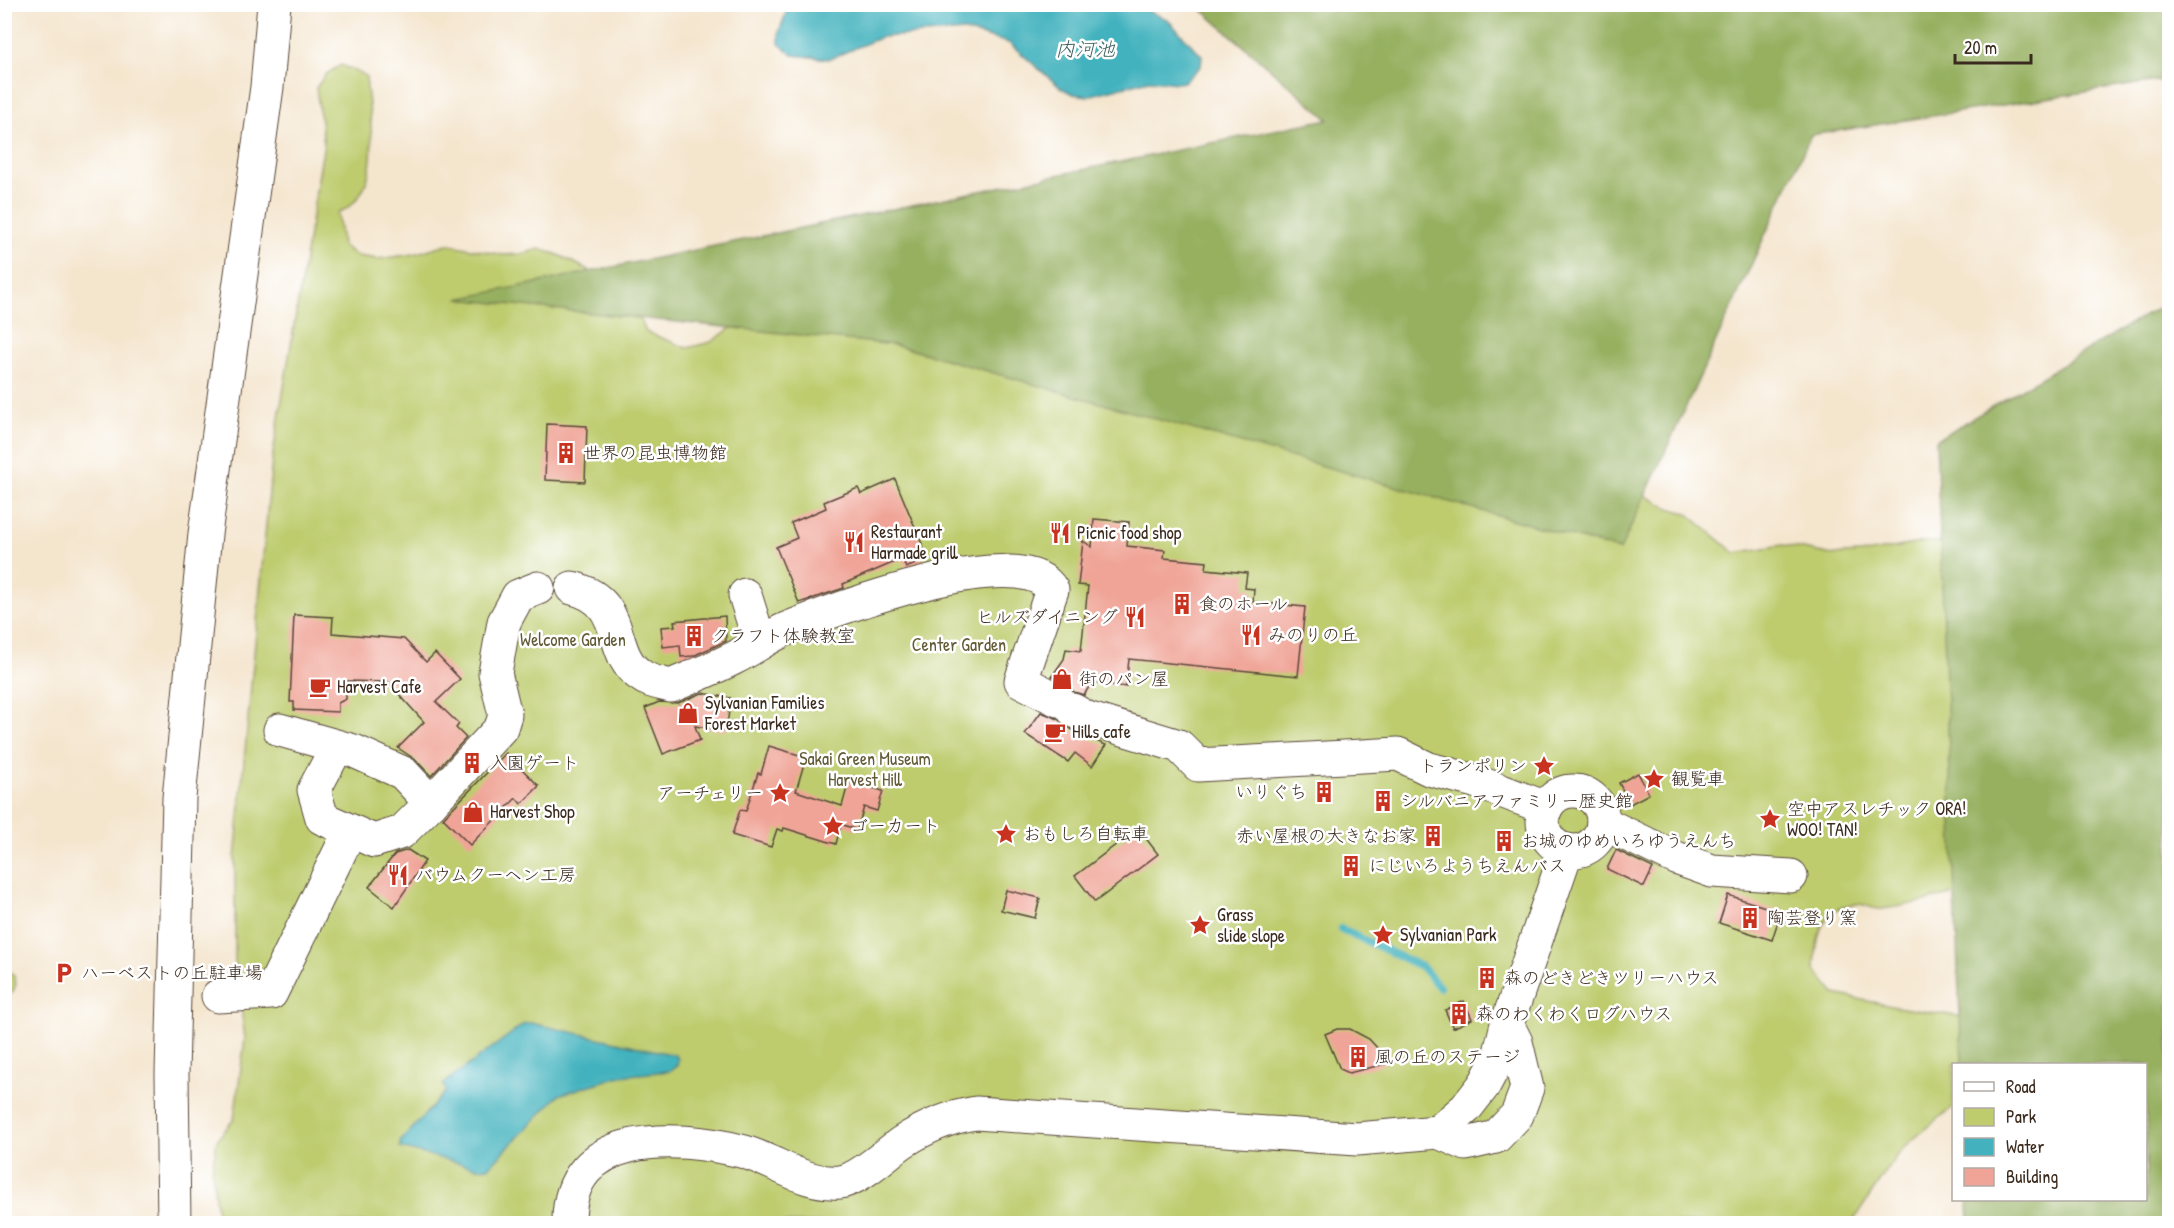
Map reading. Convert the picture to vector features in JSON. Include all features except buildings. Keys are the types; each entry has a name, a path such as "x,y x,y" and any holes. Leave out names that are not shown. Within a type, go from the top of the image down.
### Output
{"street":[{"path":"174,1224 172,1074 179,798 205,534 267,87 274,4"},
{"path":"572,588 583,590 603,604 627,658 638,675 671,686 735,658 786,630 935,581 990,570 1019,571 1048,584 1052,590 1021,681 1087,718 1179,746 1198,765 1398,754 1429,769 1475,781 1546,808"},
{"path":"336,747 314,790 322,818 374,841 402,832 501,728 505,715 495,674 504,622 518,597 538,588"},
{"path":"745,595 760,643"},
{"path":"280,730 354,751 403,773 431,803"},
{"path":"1581,792 1598,803 1604,823 1601,833 1587,848 1567,850 1551,842 1546,834 1544,826 1546,808 1561,794 1581,792"},
{"path":"1604,823 1676,858 1712,872 1791,876"},
{"path":"218,996 271,993 350,831"},
{"path":"1438,1132 1466,1108 1484,1084 1499,1057 1506,1024 1567,850"},
{"path":"569,1224 573,1185 588,1164 612,1150 640,1143 706,1143 744,1152 808,1179 842,1182 866,1170 904,1142 948,1117 976,1113 1357,1139 1438,1132 1466,1144 1496,1137 1517,1115 1527,1088 1516,1042 1506,1024"}],"green space":[{"path":"1196,5 2169,5 2169,79 1811,135 1620,550 895,345 458,299 1328,119"},
{"name":"Sakai Green Museum Harvest Hill","path":"341,65 366,76 372,152 369,171 363,189 353,203 338,213 342,245 357,256 378,259 414,254 447,244 503,255 522,254 539,249 556,254 587,269 640,318 646,332 687,348 711,342 768,302 1594,469 1669,508 1687,513 1735,553 1783,545 1833,555 1872,552 1924,542 1944,542 1971,890 1892,908 1878,909 1861,904 1842,907 1826,919 1821,928 1816,948 1815,970 1835,994 1896,1007 1984,1020 2053,1063 1952,1063 1952,1108 1911,1141 1895,1158 1852,1223 218,1223 212,1170 217,1140 234,1119 245,1039 235,960 235,859 272,460 324,143 316,88 326,74"},
{"path":"2169,301 2169,1223 1969,1223 1968,1201 2147,1201 2147,1063 1962,1063 1936,440"},
{"path":"4,970 13,974 16,984 13,992 5,997"}],"water":[{"name":"内河池","path":"789,5 1134,5 1167,19 1202,56 1201,66 1184,82 1149,80 1088,96 1073,94 1061,88 1009,43 965,31 882,37 829,59 793,55 779,44 779,32"},
{"path":"531,1023 675,1055 678,1059 677,1066 669,1071 620,1076 559,1095 489,1167 478,1168 400,1148 400,1142 446,1091 443,1084 524,1024"}],"waterway":[{"path":"1341,929 1422,967 1439,987"}],"place":[{"name":"世界の昆虫博物館","path":"566,453"},
{"name":"Picnic food shop","path":"1060,533"},
{"name":"Restaurant Harmade grill","path":"854,542"},
{"name":"食のホール","path":"1182,604"},
{"name":"ヒルズダイニング","path":"1135,617"},
{"name":"みのりの丘","path":"1251,635"},
{"name":"クラフト体験教室","path":"694,636"},
{"name":"街のパン屋","path":"1062,679"},
{"name":"Harvest Cafe","path":"320,687"},
{"name":"Sylvanian Families Forest Market","path":"688,713"},
{"name":"Hills cafe","path":"1055,732"},
{"name":"入園ゲート","path":"472,763"},
{"name":"トランポリン","path":"1544,766"},
{"name":"観覧車","path":"1654,779"},
{"name":"いりぐち","path":"1324,792"},
{"name":"アーチェリー","path":"780,793"},
{"name":"シルバニアファミリー歴史館","path":"1383,801"},
{"name":"Harvest Shop","path":"473,812"},
{"name":"空中アスレチック ORA! WOO! TAN!","path":"1770,819"},
{"name":"ゴーカート","path":"833,826"},
{"name":"おもしろ自転車","path":"1006,834"},
{"name":"赤い屋根の大きなお家","path":"1433,836"},
{"name":"お城のゆめいろゆうえんち","path":"1504,841"},
{"name":"にじいろようちえんバス","path":"1351,866"},
{"name":"バウムクーヘン工房","path":"398,875"},
{"name":"陶芸登り窯","path":"1750,918"},
{"name":"Grass slide slope","path":"1200,925"},
{"name":"Sylvanian Park","path":"1383,935"},
{"name":"ハーベストの丘駐車場","path":"64,973"},
{"name":"森のどきどきツリーハウス","path":"1487,978"},
{"name":"森のわくわくログハウス","path":"1459,1014"},
{"name":"風の丘のステージ","path":"1358,1057"}],"park label":[{"name":"Welcome Garden","path":"573,640"},
{"name":"Center Garden","path":"959,645"}]}
